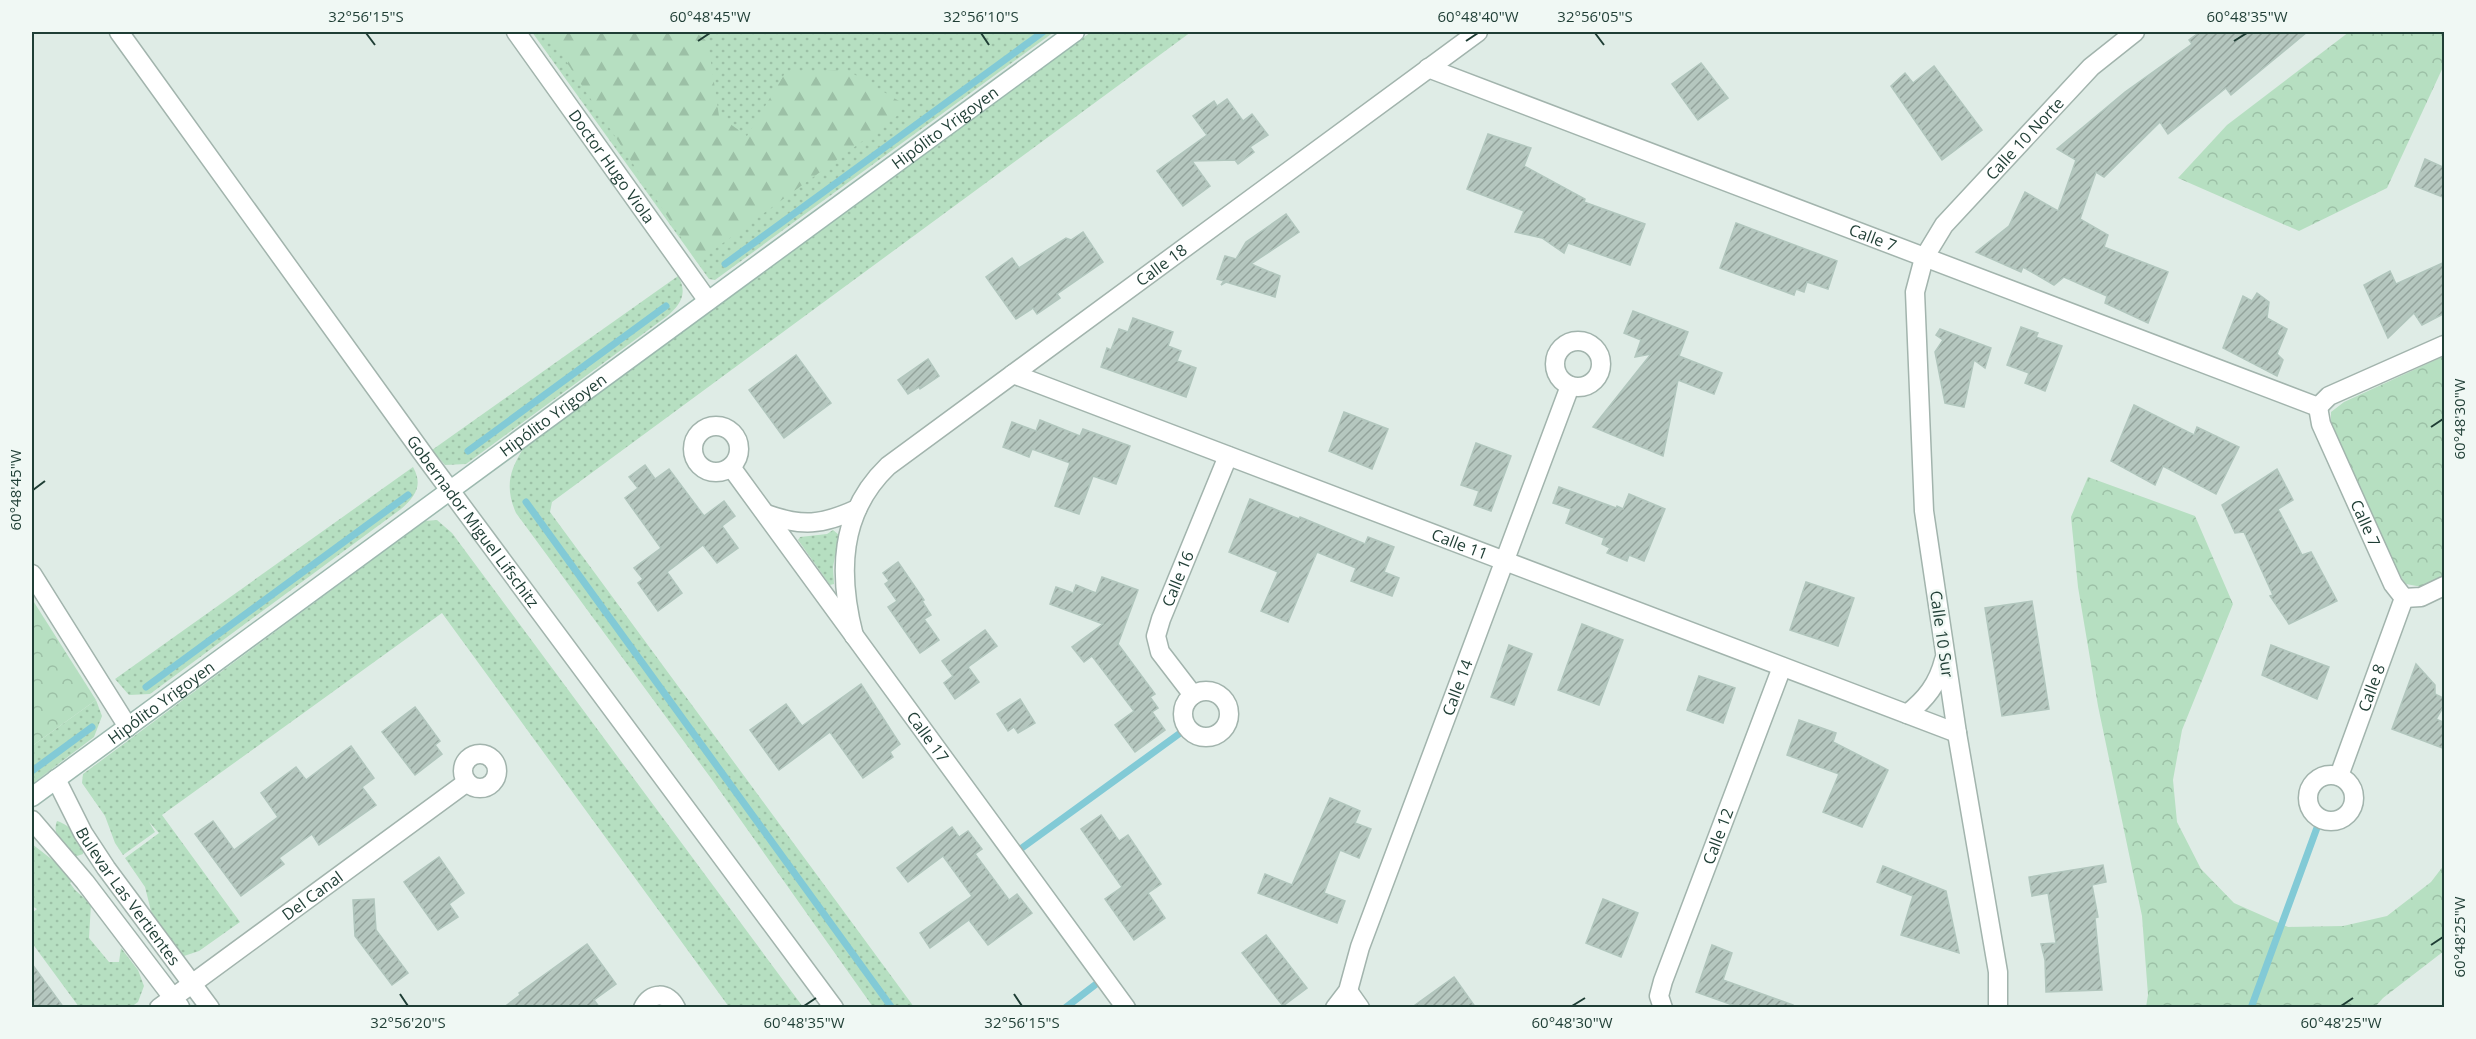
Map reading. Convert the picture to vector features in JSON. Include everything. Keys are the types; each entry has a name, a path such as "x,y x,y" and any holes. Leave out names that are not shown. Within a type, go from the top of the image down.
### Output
{"street":[{"name":"Gobernador Miguel Lifschitz","path":"119,32 450,490 834,1008"},
{"name":"Doctor Hugo Viola","path":"516,32 708,301"},
{"name":"Hipólito Yrigoyen","path":"32,797 1075,32"},
{"name":"Calle 18","path":"854,636 846,604 844,572 847,540 857,508 871,482 888,466 1478,32"},
{"name":"Calle 10 Norte","path":"1924,258 1944,225 2091,67 2135,32"},
{"name":"Calle 7","path":"1428,68 2318,407 2321,424 2388,573 2404,598"},
{"name":"Calle 10 Sur","path":"1924,258 1915,292 1924,511 1957,734 1998,972 1998,1008"},
{"path":"2318,407 2330,396 2445,345"},
{"name":"Calle 11","path":"1013,374 1957,734"},
{"name":"Calle 14","path":"1347,991 1360,946 1569,386"},
{"name":"Calle 16","path":"1193,695 1160,652 1156,636 1228,456"},
{"name":"Calle 17","path":"731,467 1126,1008"},
{"path":"766,514 788,522 812,524 835,519 857,508"},
{"path":"32,574 128,726"},
{"path":"2404,598 2421,597 2445,586"},
{"name":"Calle 8","path":"2339,776 2404,598"},
{"path":"1907,714 1932,690 1945,657"},
{"name":"Calle 12","path":"1663,1008 1659,996 1663,981 1782,667"},
{"name":"Bulevar Las Vertientes","path":"56,779 83,833 106,868 210,1008"},
{"name":"Del Canal","path":"171,1004 192,984 467,782"},
{"name":"Bulevar Las Vertientes","path":"32,820 85,882 171,1004"},
{"path":"1335,1008 1347,991 1360,1008"},
{"path":"642,1008 646,1001 660,995 667,997 676,1008"}],"green space":[{"path":"532,32 1054,32 715,280 709,279"},
{"path":"547,32 695,32 708,42 719,116 747,136 785,73 847,70 899,101 901,113 697,262"},
{"path":"1091,32 1191,32 552,502 550,512 914,1007 873,1007 713,781 516,513 510,496 510,480 514,465 523,449"},
{"path":"2349,32 2444,32 2444,65 2387,188 2299,231 2178,178 2227,125"},
{"path":"678,276 683,293 679,303 666,317 466,464 445,465 432,450"},
{"path":"2444,356 2444,576 2422,587 2406,584 2394,567 2331,426 2331,412 2344,402"},
{"path":"413,467 418,485 414,495 401,509 150,694 129,695 115,679"},
{"path":"2088,477 2195,516 2233,604 2182,730 2173,780 2177,822 2201,869 2234,903 2288,927 2343,926 2387,916 2431,882 2444,865 2444,951 2383,998 2375,1007 2146,1007 2148,995 2142,916 2098,706 2078,587 2071,517"},
{"path":"437,520 452,533 803,1007 729,1007 442,613 162,815 240,922 199,951 181,957 160,931 151,911 145,887 125,858 159,833 149,822 155,832 123,855 115,843 105,816 82,783 83,774 425,521"},
{"path":"833,530 839,535 833,567 834,584 830,585 798,540 800,537 827,534"},
{"path":"32,599 96,700 32,746"},
{"path":"96,700 102,716 94,737 32,784 32,746"},
{"path":"57,821 76,833 82,843 83,854 74,857 63,845 57,836"},
{"path":"32,844 76,878 70,883 91,904 89,938 109,962 119,962 121,948 138,970 144,986 138,1002 131,1007 79,1007 32,943 32,913 37,909 32,906"}],"building":[{"path":"2200,32 2307,32 2231,95 2226,88 2168,134 2160,122 2104,177 2096,172 2080,219 2108,235 2104,247 2168,272 2148,323 2105,303 2107,296 2064,277 2054,285 2023,267 2021,272 1976,252 2009,226 2025,192 2058,211 2076,160 2057,149 2125,92 2192,44 2189,40"},
{"path":"1701,63 1728,98 1698,120 1672,84"},
{"path":"1934,66 1982,130 1942,160 1891,86 1905,73 1913,83"},
{"path":"1227,99 1243,121 1252,114 1268,135 1250,147 1254,152 1238,164 1235,160 1192,161 1210,186 1183,206 1157,171 1207,135 1193,116 1214,101 1217,106"},
{"path":"1488,134 1531,148 1524,166 1585,199 1584,202 1645,224 1630,265 1568,243 1564,253 1542,238 1515,232 1524,211 1467,189"},
{"path":"2425,159 2445,168 2445,198 2415,186"},
{"path":"1286,214 1299,232 1251,264 1280,276 1275,297 1226,282 1221,285 1224,281 1217,279 1225,256 1236,259 1246,242"},
{"path":"1736,223 1837,261 1828,289 1807,282 1804,292 1796,289 1794,295 1720,268"},
{"path":"1083,232 1103,262 1057,294 1060,298 1037,314 1033,308 1016,319 986,277 1012,258 1019,268 1066,238 1071,240"},
{"path":"2445,262 2445,313 2422,325 2414,313 2388,338 2364,285 2390,271 2396,284"},
{"path":"2257,293 2269,302 2267,318 2287,329 2277,354 2283,360 2277,376 2223,348 2243,296 2252,301"},
{"path":"1633,311 1688,332 1679,356 1722,373 1714,394 1678,380 1663,456 1593,427 1651,354 1635,357 1641,340 1624,333"},
{"path":"1133,318 1173,332 1168,346 1181,351 1177,361 1196,368 1186,397 1101,367 1107,348 1111,350 1119,329 1128,332"},
{"path":"2021,327 2038,333 2036,337 2062,346 2045,391 2025,383 2029,373 2007,365"},
{"path":"1940,329 1991,348 1985,368 1974,360 1964,407 1945,403 1935,352 1943,340 1936,335"},
{"path":"796,355 831,403 784,438 749,390"},
{"path":"928,359 939,376 908,394 898,380"},
{"path":"2134,405 2194,435 2197,427 2239,447 2216,494 2163,466 2155,485 2111,461"},
{"path":"1344,412 1388,429 1372,469 1329,451"},
{"path":"1040,420 1080,436 1083,429 1130,446 1116,484 1093,476 1079,514 1055,506 1070,463 1032,449 1029,457 1003,447 1012,422 1036,431"},
{"path":"1476,443 1511,456 1491,511 1474,505 1479,491 1461,485"},
{"path":"645,465 655,479 669,469 704,516 724,501 735,516 722,526 738,548 717,563 703,545 667,572 682,593 658,611 638,583 643,579 634,568 661,548 625,498 638,488 629,477"},
{"path":"2277,469 2293,500 2278,509 2302,555 2311,552 2337,601 2289,624 2270,596 2273,595 2244,532 2235,533 2222,505"},
{"path":"1559,487 1616,508 1617,506 1623,509 1629,494 1665,509 1644,561 1629,555 1627,561 1607,553 1610,548 1602,544 1604,538 1566,523 1571,509 1553,503"},
{"path":"1250,499 1365,544 1368,537 1394,547 1384,572 1399,578 1392,596 1351,581 1356,568 1317,552 1288,622 1261,611 1278,572 1229,552"},
{"path":"898,562 924,600 922,601 931,615 924,619 939,640 920,653 888,607 897,601 885,584 889,581 883,573"},
{"path":"1102,577 1138,590 1118,644 1155,694 1150,697 1158,708 1152,712 1165,730 1135,752 1115,725 1134,711 1092,656 1084,662 1072,647 1103,624 1050,604 1056,587 1073,593 1076,585 1096,593"},
{"path":"1806,582 1854,598 1838,646 1790,630"},
{"path":"2032,601 2049,709 2002,716 1985,608"},
{"path":"1582,624 1623,640 1599,705 1558,690"},
{"path":"985,630 997,646 968,667 979,682 955,699 944,683 953,676 942,661"},
{"path":"1509,645 1532,654 1514,705 1491,697"},
{"path":"2271,645 2329,667 2317,699 2262,675"},
{"path":"2416,664 2435,685 2435,694 2445,699 2445,704 2436,719 2445,723 2445,749 2392,729"},
{"path":"1699,676 1735,688 1723,723 1687,710"},
{"path":"861,684 900,744 890,752 893,757 863,778 830,732 779,770 750,730 786,704 802,726"},
{"path":"1020,699 1035,723 1018,733 1014,727 1008,731 997,714"},
{"path":"415,707 440,741 435,745 442,754 415,775 382,732"},
{"path":"1799,720 1836,733 1833,742 1888,770 1862,827 1823,812 1839,774 1787,755"},
{"path":"351,746 374,778 362,787 376,805 319,845 312,834 279,858 284,864 241,896 195,834 213,821 234,850 278,817 261,793 296,767 306,780"},
{"path":"1330,798 1360,811 1355,823 1371,829 1359,858 1340,850 1324,893 1345,901 1337,923 1258,893 1265,874 1292,885"},
{"path":"1101,815 1119,841 1128,835 1161,884 1148,893 1165,918 1134,940 1105,899 1122,887 1081,829"},
{"path":"952,827 959,837 968,831 982,849 975,854 1009,900 1017,894 1032,913 988,945 969,920 930,948 920,933 972,896 943,856 908,882 897,868"},
{"path":"439,857 464,893 449,904 458,917 438,930 404,882"},
{"path":"2103,865 2106,882 2092,885 2098,917 2095,918 2102,990 2046,992 2045,960 2041,944 2056,943 2048,893 2032,896 2029,877"},
{"path":"1883,866 1946,891 1959,953 1901,935 1913,896 1877,882"},
{"path":"374,899 376,930 408,973 392,985 355,936 353,900"},
{"path":"1603,899 1638,913 1621,957 1586,943"},
{"path":"1266,935 1307,988 1283,1006 1242,953"},
{"path":"587,944 616,984 594,1000 600,1008 503,1008 520,995 519,993"},
{"path":"1712,945 1732,953 1723,980 1793,1005 1792,1008 1741,1008 1696,992"},
{"path":"32,964 64,1008 32,1008"},
{"path":"1454,977 1476,1008 1411,1008"}],"waterway":[{"path":"725,264 1043,32"},
{"path":"468,451 666,306"},
{"path":"146,687 408,495"},
{"path":"526,502 892,1008"},
{"path":"32,771 92,727"},
{"path":"1015,853 1183,731"},
{"path":"2251,1008 2318,825"},
{"path":"1065,1008 1104,978"}]}
